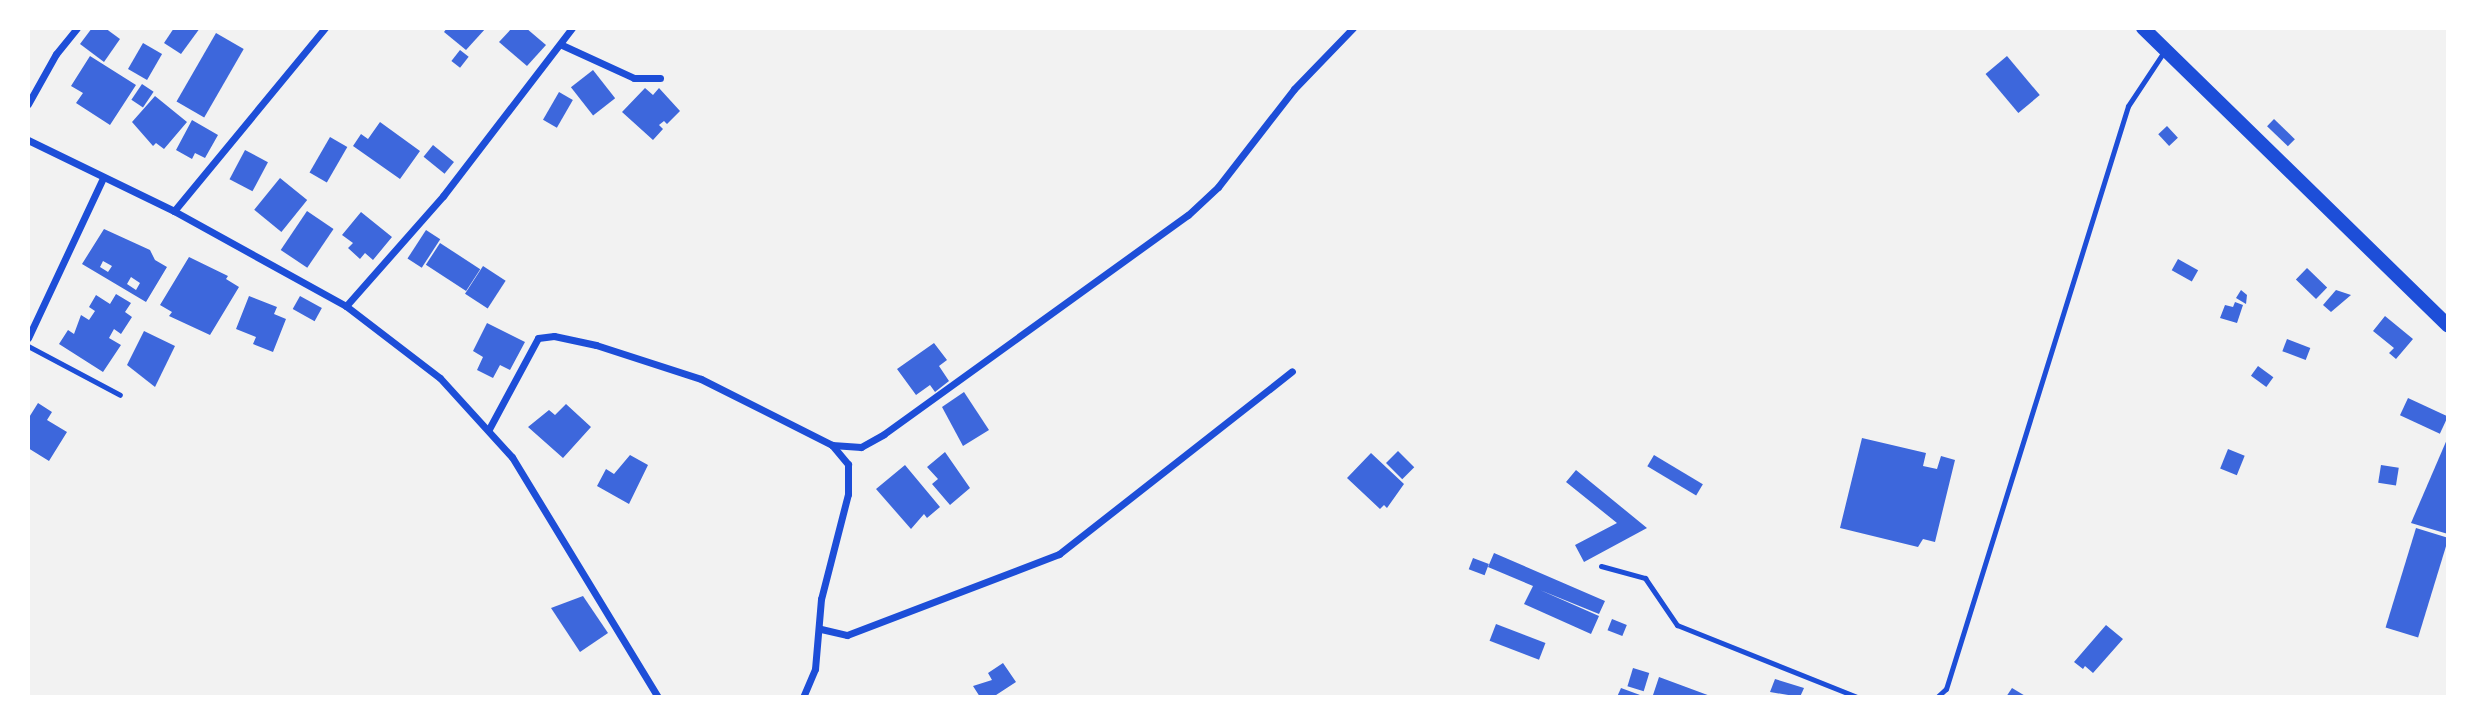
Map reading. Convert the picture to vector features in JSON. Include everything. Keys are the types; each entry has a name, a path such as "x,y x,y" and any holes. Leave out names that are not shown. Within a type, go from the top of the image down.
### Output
{"main road":[{"path":"2143,28 2448,326"}],"street":[{"path":"28,104 56,54 78,28"},
{"path":"174,211 325,28"},
{"path":"346,306 443,196 562,45 572,28"},
{"path":"489,429 538,338 554,336 596,345 701,379 832,445 861,447 884,434 1188,215 1218,187 1294,89 1353,28"},
{"path":"562,45 634,78 660,78"},
{"path":"28,140 102,180 174,211 346,306 440,378 489,429 591,583 658,697"},
{"path":"28,338 102,180"},
{"path":"821,629 847,635 1059,554 1292,371"},
{"path":"803,697 815,669 821,629 821,599 840,538 848,494 848,464 832,445"}],"lane":[{"path":"1937,697 1946,689 2128,106 2165,50"},
{"path":"28,346 120,396"},
{"path":"1601,566 1645,578 1677,625 1857,697"}],"building":[{"path":"92,28 105,28 120,39 104,62 80,44"},
{"path":"174,28 200,28 181,54 164,43"},
{"path":"447,28 486,28 466,50 444,32"},
{"path":"512,28 526,28 546,45 527,66 499,42"},
{"path":"216,33 244,49 204,117 176,101"},
{"path":"143,43 162,54 147,80 128,69"},
{"path":"460,50 469,57 460,68 451,61"},
{"path":"90,56 136,85 110,125 76,103 83,93 71,86"},
{"path":"2007,56 2040,95 2018,113 1986,74"},
{"path":"593,70 615,98 593,116 571,87"},
{"path":"142,84 154,92 143,108 131,100"},
{"path":"645,88 653,95 659,88 680,111 667,124 664,121 659,125 663,129 653,140 622,112"},
{"path":"559,92 573,100 557,128 543,120"},
{"path":"155,96 187,122 164,149 156,143 153,146 132,122"},
{"path":"2274,119 2295,139 2288,146 2267,126"},
{"path":"192,120 218,135 205,158 195,153 192,159 176,150"},
{"path":"380,122 420,151 400,179 353,146 361,134 368,139"},
{"path":"2167,126 2178,138 2169,146 2158,134"},
{"path":"330,137 347,147 327,183 310,173"},
{"path":"433,145 454,162 445,174 424,157"},
{"path":"245,150 268,162 252,191 230,179"},
{"path":"280,178 307,200 281,232 254,210"},
{"path":"307,211 334,229 307,268 281,250"},
{"path":"361,212 392,237 373,260 365,253 360,259 348,248 353,243 342,235"},
{"path":"104,229 150,250 155,260 167,267 146,302 82,264","holes":["103,261 112,266 108,272 100,267","131,277 140,283 136,290 127,284"]},
{"path":"426,230 440,239 422,268 407,259"},
{"path":"440,243 480,269 466,291 426,265"},
{"path":"189,257 228,276 226,279 239,287 210,335 169,316 172,312 160,305"},
{"path":"2178,259 2198,270 2192,282 2172,270"},
{"path":"483,266 506,281 488,308 465,294"},
{"path":"2307,268 2327,287 2316,299 2296,280"},
{"path":"2241,290 2247,295 2246,304 2236,298"},
{"path":"2336,290 2351,295 2331,312 2323,305"},
{"path":"116,294 131,303 125,312 132,317 121,334 114,329 109,338 121,345 103,372 59,344 68,330 74,334 81,315 89,320 95,311 89,307 96,295 110,304"},
{"path":"249,296 277,307 274,314 286,319 273,352 253,344 256,337 236,329"},
{"path":"300,296 322,308 315,321 293,309"},
{"path":"2235,302 2243,305 2237,323 2220,318 2225,305 2233,307"},
{"path":"2385,316 2413,339 2396,359 2389,353 2394,348 2373,331"},
{"path":"487,323 525,342 510,370 500,365 493,378 477,370 483,357 473,351"},
{"path":"144,331 175,346 155,387 127,365"},
{"path":"2287,339 2310,348 2306,360 2282,351"},
{"path":"934,343 947,360 939,366 949,381 935,392 930,385 916,395 897,369"},
{"path":"2258,366 2273,377 2266,387 2251,376"},
{"path":"964,392 989,430 963,446 942,407"},
{"path":"2408,398 2448,417 2440,434 2400,415"},
{"path":"38,403 52,412 47,420 67,432 49,461 28,448 28,419"},
{"path":"566,404 591,427 563,458 528,427 549,410 555,415"},
{"path":"2448,437 2448,534 2411,523"},
{"path":"1862,438 1926,453 1923,466 1937,469 1941,456 1955,460 1935,542 1923,539 1918,547 1840,528"},
{"path":"2228,449 2245,456 2237,475 2220,468"},
{"path":"1398,451 1414,467 1402,479 1386,463"},
{"path":"945,452 970,488 950,505 932,484 938,479 927,467"},
{"path":"1371,453 1404,484 1387,508 1384,505 1380,509 1347,478"},
{"path":"630,455 648,465 629,504 597,486 606,469 614,474"},
{"path":"1654,455 1703,484 1696,496 1647,466"},
{"path":"905,465 940,507 927,518 924,514 911,529 876,489"},
{"path":"2381,465 2399,468 2396,486 2378,483"},
{"path":"1576,470 1647,528 1584,562 1575,545 1617,523 1566,482"},
{"path":"2416,528 2448,538 2418,637 2386,627"},
{"path":"1494,553 1605,601 1599,614 1540,590 1599,616 1591,634 1524,604 1533,586 1488,567"},
{"path":"1473,558 1489,564 1485,575 1469,569"},
{"path":"583,596 608,633 580,652 551,608"},
{"path":"1612,619 1627,625 1622,636 1608,630"},
{"path":"1496,624 1545,643 1539,660 1490,641"},
{"path":"2106,625 2123,639 2093,673 2074,662"},
{"path":"1003,663 1016,682 993,697 980,697 973,686 992,680 988,673"},
{"path":"1633,668 1649,673 1644,691 1627,686"},
{"path":"1659,677 1713,697 1642,697 1653,695"},
{"path":"1775,679 1804,688 1800,697 1770,692"},
{"path":"1621,688 1640,695 1640,697 1617,697"},
{"path":"2012,688 2027,697 2006,697"}]}
